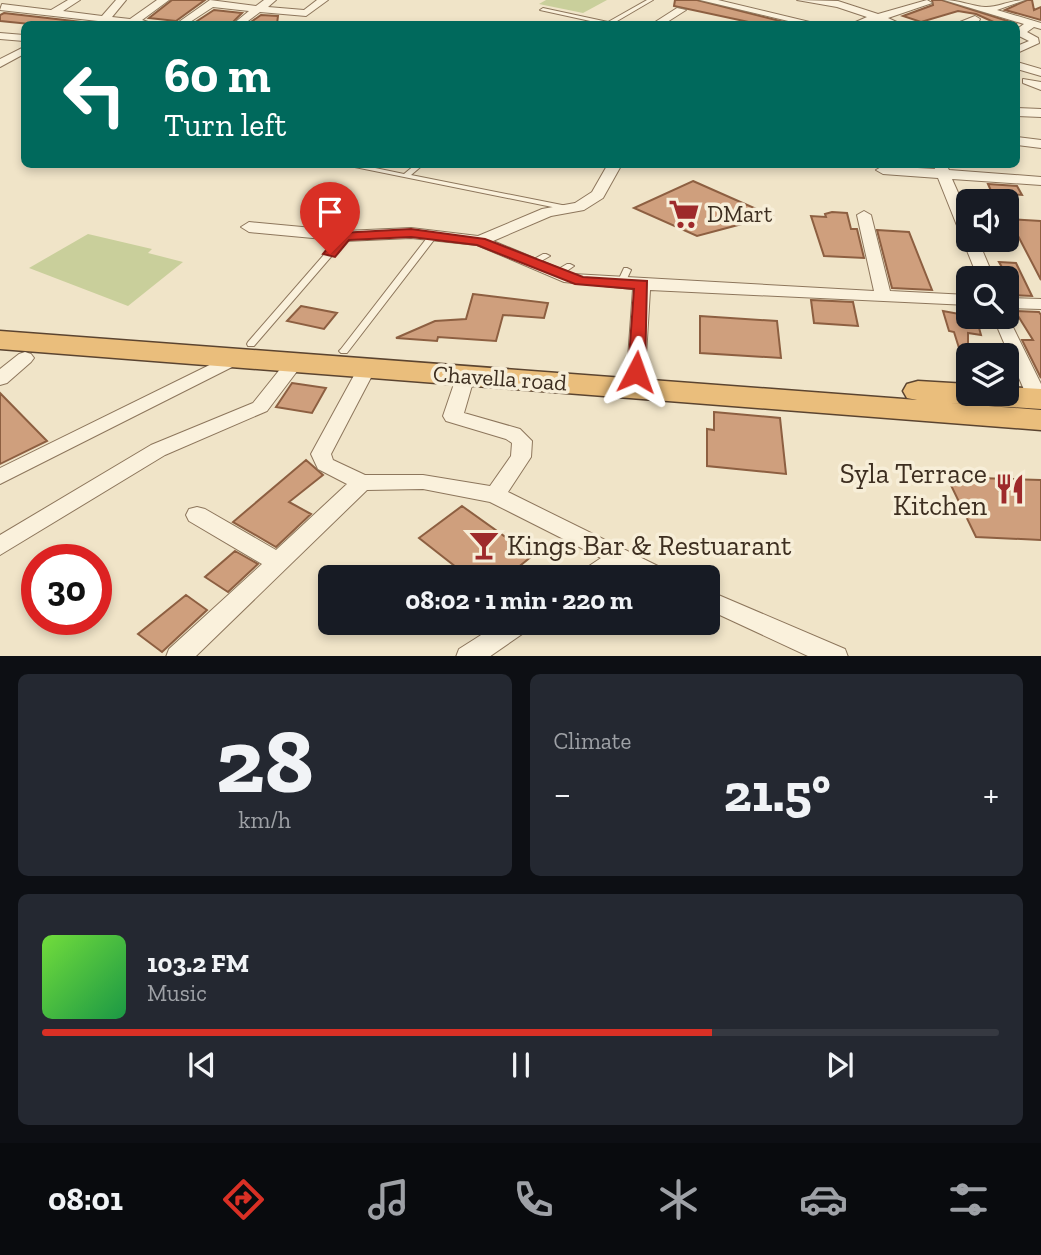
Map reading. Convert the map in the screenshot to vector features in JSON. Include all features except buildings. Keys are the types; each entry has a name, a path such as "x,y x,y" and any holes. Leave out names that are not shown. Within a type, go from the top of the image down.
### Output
{"highway":[{"name":"Chavella road","path":"0,327 245,351 636,372 1040,406"},
{"name":"Chavella road","path":"0,340 34,350 245,351 295,362 356,359 466,375 1040,406"}],"street":[{"path":"1,7 18,0"},
{"path":"52,13 75,0"},
{"path":"104,21 121,0"},
{"path":"133,21 164,0"},
{"path":"242,21 271,0"},
{"path":"186,21 214,2 306,13 323,0"},
{"path":"662,21 694,0"},
{"path":"705,0 737,5 798,21"},
{"path":"802,0 838,4 886,21"},
{"path":"949,0 1036,25"},
{"path":"985,11 1013,1"},
{"path":"866,21 927,4"},
{"path":"723,13 737,5"},
{"path":"1,7 97,21"},
{"path":"969,21 975,19"},
{"path":"1020,32 1034,40 1034,43 1020,49"},
{"path":"0,36 21,38"},
{"path":"0,64 21,52"},
{"path":"1020,66 1041,72"},
{"path":"1027,81 1041,86"},
{"path":"1020,112 1041,113"},
{"path":"1020,141 1041,144"},
{"path":"480,242 547,212 579,207 598,195 613,168"},
{"path":"941,169 956,205"},
{"path":"883,170 941,169 1040,182"},
{"path":"863,215 883,295"},
{"path":"249,227 345,236 411,233 480,242 540,259 580,281 624,276 642,285 956,299"},
{"path":"636,372 642,285"},
{"path":"1019,303 1041,304"},
{"path":"1007,329 1040,406"},
{"path":"0,379 34,350"},
{"path":"0,477 245,351"},
{"path":"356,359 321,459 325,464 362,483 423,482 495,495 635,565"},
{"path":"0,546 158,450 260,407 295,362"},
{"path":"466,375 453,416 513,434 522,442 521,457 495,495"},
{"path":"178,656 362,483"},
{"path":"197,515 278,562"},
{"path":"607,565 619,557"},
{"path":"720,605 836,656"},
{"path":"468,656 500,635"}],"lane":[{"path":"614,21 651,0"},
{"path":"543,10 595,21"},
{"path":"364,168 569,208"},
{"path":"406,176 416,168"},
{"path":"245,351 345,236"},
{"path":"356,359 433,236"}],"green space":[{"path":"546,0 607,0 583,13 539,4"},
{"path":"88,234 152,249 148,253 183,262 128,306 29,268"}],"place":[{"name":"DMart","path":"684,214"},
{"name":"Syla Terrace Kitchen","path":"1010,489"},
{"name":"Kings Bar & Restuarant","path":"484,545"}],"route":[{"path":"330,254 345,236 411,233 480,242 515,254 570,279 642,285 636,372"}]}
